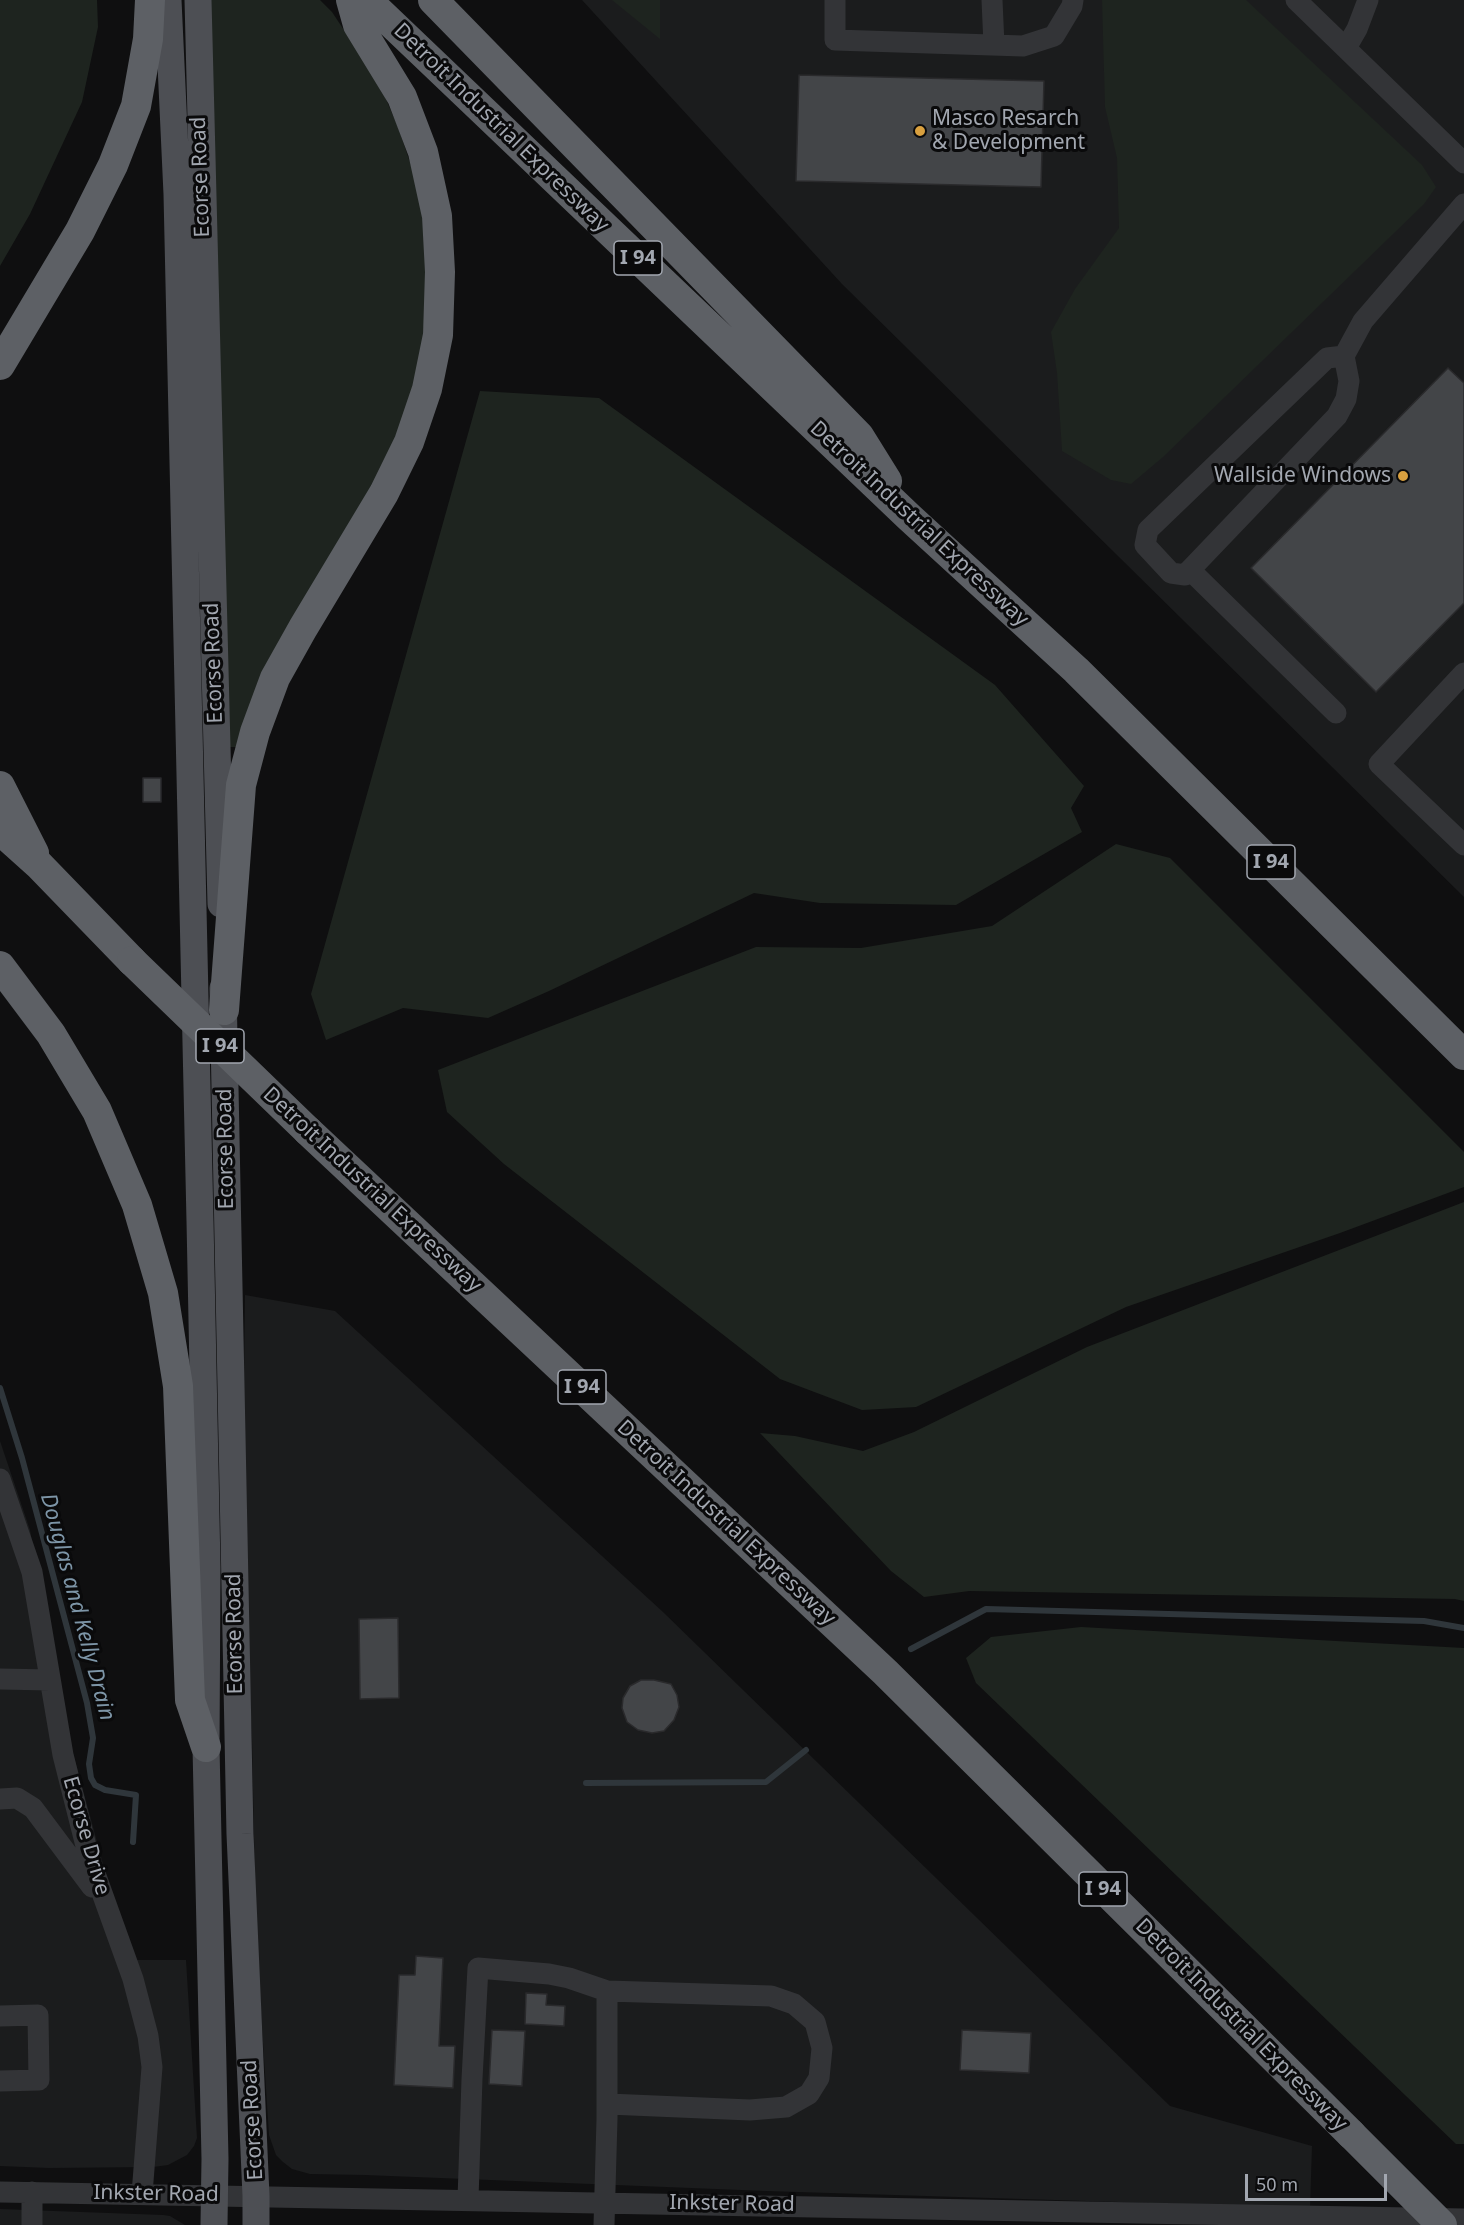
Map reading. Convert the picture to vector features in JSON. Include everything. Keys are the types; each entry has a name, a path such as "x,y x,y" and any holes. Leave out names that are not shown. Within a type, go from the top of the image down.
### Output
{"highway":[{"path":"0,365 80,231 113,165 136,106 148,39 150,0"},
{"path":"224,1010 240,796 255,732 275,678 384,493 408,442 427,389 438,335 440,272 436,216 423,152 402,97 358,26 351,0"},
{"name":"Detroit Industrial Expressway","path":"367,0 909,516 1076,670 1464,1055"},
{"path":"433,0 859,436 909,516"},
{"path":"0,786 39,865"},
{"name":"Detroit Industrial Expressway","path":"0,830 39,865 132,961 308,1131 885,1672 1442,2225"},
{"path":"0,966 51,1034 97,1111 137,1205 163,1293 178,1386 190,1700 206,1746"}],"main road":[{"name":"Ecorse Road","path":"168,0 177,194 195,975 207,1568 206,1746 215,2159 214,2225"},
{"name":"Ecorse Road","path":"198,0 224,1010 240,1834 256,2225"}],"street":[{"path":"835,0 835,40 1023,46 1054,36 1072,6 1073,0"},
{"path":"992,0 993,45"},
{"path":"1296,0 1464,163"},
{"path":"1346,48 1357,29 1368,0"},
{"path":"1344,356 1327,358 1148,530 1145,545 1171,573 1185,575 1337,416 1346,399 1349,381 1344,356 1363,321 1464,204"},
{"path":"1190,570 1336,713"},
{"path":"1464,673 1379,764 1464,845"},
{"name":"Ecorse Drive","path":"0,1479 32,1572 63,1755 88,1854 133,1979 150,2046 152,2067 142,2194"},
{"path":"0,1679 50,1680"},
{"path":"0,1798 17,1798 33,1808 106,1905"},
{"path":"468,2199 478,1968 549,1974 607,1991 771,1996 794,2004 815,2022 822,2049 819,2078 809,2094 786,2107 750,2110 608,2104"},
{"path":"604,2225 608,2104 607,1991"},
{"path":"0,2016 38,2015 39,2080 0,2081"},
{"name":"Inkster Road","path":"0,2192 604,2201 871,2216 1464,2219"},
{"path":"32,2192 32,2225"}],"shaded area":[{"path":"0,0 97,0 98,27 82,102 30,214 0,266"},
{"path":"207,0 320,0 332,12 379,83 398,127 416,180 425,231 427,280 423,340 412,391 401,424 385,461 236,747 229,747"},
{"path":"582,0 1464,0 1464,897 842,284"},
{"path":"612,0 660,0 660,39"},
{"path":"1102,0 1246,0 1422,165 1436,187 1424,204 1163,457 1131,484 1111,480 1062,451 1057,373 1051,332 1075,289 1119,228 1117,158 1105,107"},
{"path":"480,391 599,398 995,685 1084,786 1071,808 1082,832 956,905 820,903 754,893 488,1018 403,1008 326,1040 311,994"},
{"path":"1116,844 1170,858 1464,1152 1464,1187 1340,1233 1126,1307 916,1407 862,1410 780,1379 504,1164 447,1112 438,1070 756,947 861,948 992,926"},
{"path":"1464,1202 1464,1601 1455,1599 969,1591 924,1597 891,1571 760,1433 795,1436 863,1451 914,1432 1087,1347"},
{"path":"245,1295 335,1311 663,1612 1170,2106 1312,2146 1310,2208 310,2174 292,2169 283,2162 276,2155 269,2135 256,1935 252,1739 242,1526"},
{"path":"0,1441 30,1530 67,1731 129,1960 186,1960 197,2138 187,2155 168,2165 49,2168 0,2166"},
{"path":"1081,1627 1464,1648 1464,2144 1456,2144 976,1683 966,1658 991,1637"},
{"path":"0,2209 163,2215 170,2216 185,2225 0,2225"}],"building":[{"name":"Masco Resarch & Development","path":"799,75 1044,81 1041,187 796,181"},
{"name":"Wallside Windows","path":"1448,368 1464,383 1464,603 1376,692 1251,568"},
{"path":"143,778 161,778 161,802 143,802"},
{"path":"398,1618 399,1698 360,1699 359,1619"},
{"path":"641,1680 671,1684 677,1695 679,1707 674,1720 664,1731 652,1733 638,1730 627,1722 622,1708 623,1698 630,1686"},
{"path":"416,1956 443,1958 439,2046 455,2046 453,2088 394,2085 399,1975 415,1975"},
{"path":"526,1993 547,1994 546,2005 565,2006 564,2026 525,2024"},
{"path":"492,2030 525,2031 522,2086 489,2084"},
{"path":"962,2030 1031,2033 1029,2073 960,2070"}],"waterway":[{"name":"Douglas and Kelly Drain","path":"0,1388 22,1458 87,1703 93,1738 89,1764 91,1778 95,1785 105,1790 136,1795 133,1842"},
{"path":"911,1649 986,1609 1424,1621 1464,1628"},
{"path":"586,1783 766,1782 806,1750"}],"place":[{"name":"Masco Resarch & Development","path":"920,131"},
{"name":"Wallside Windows","path":"1403,476"}]}
